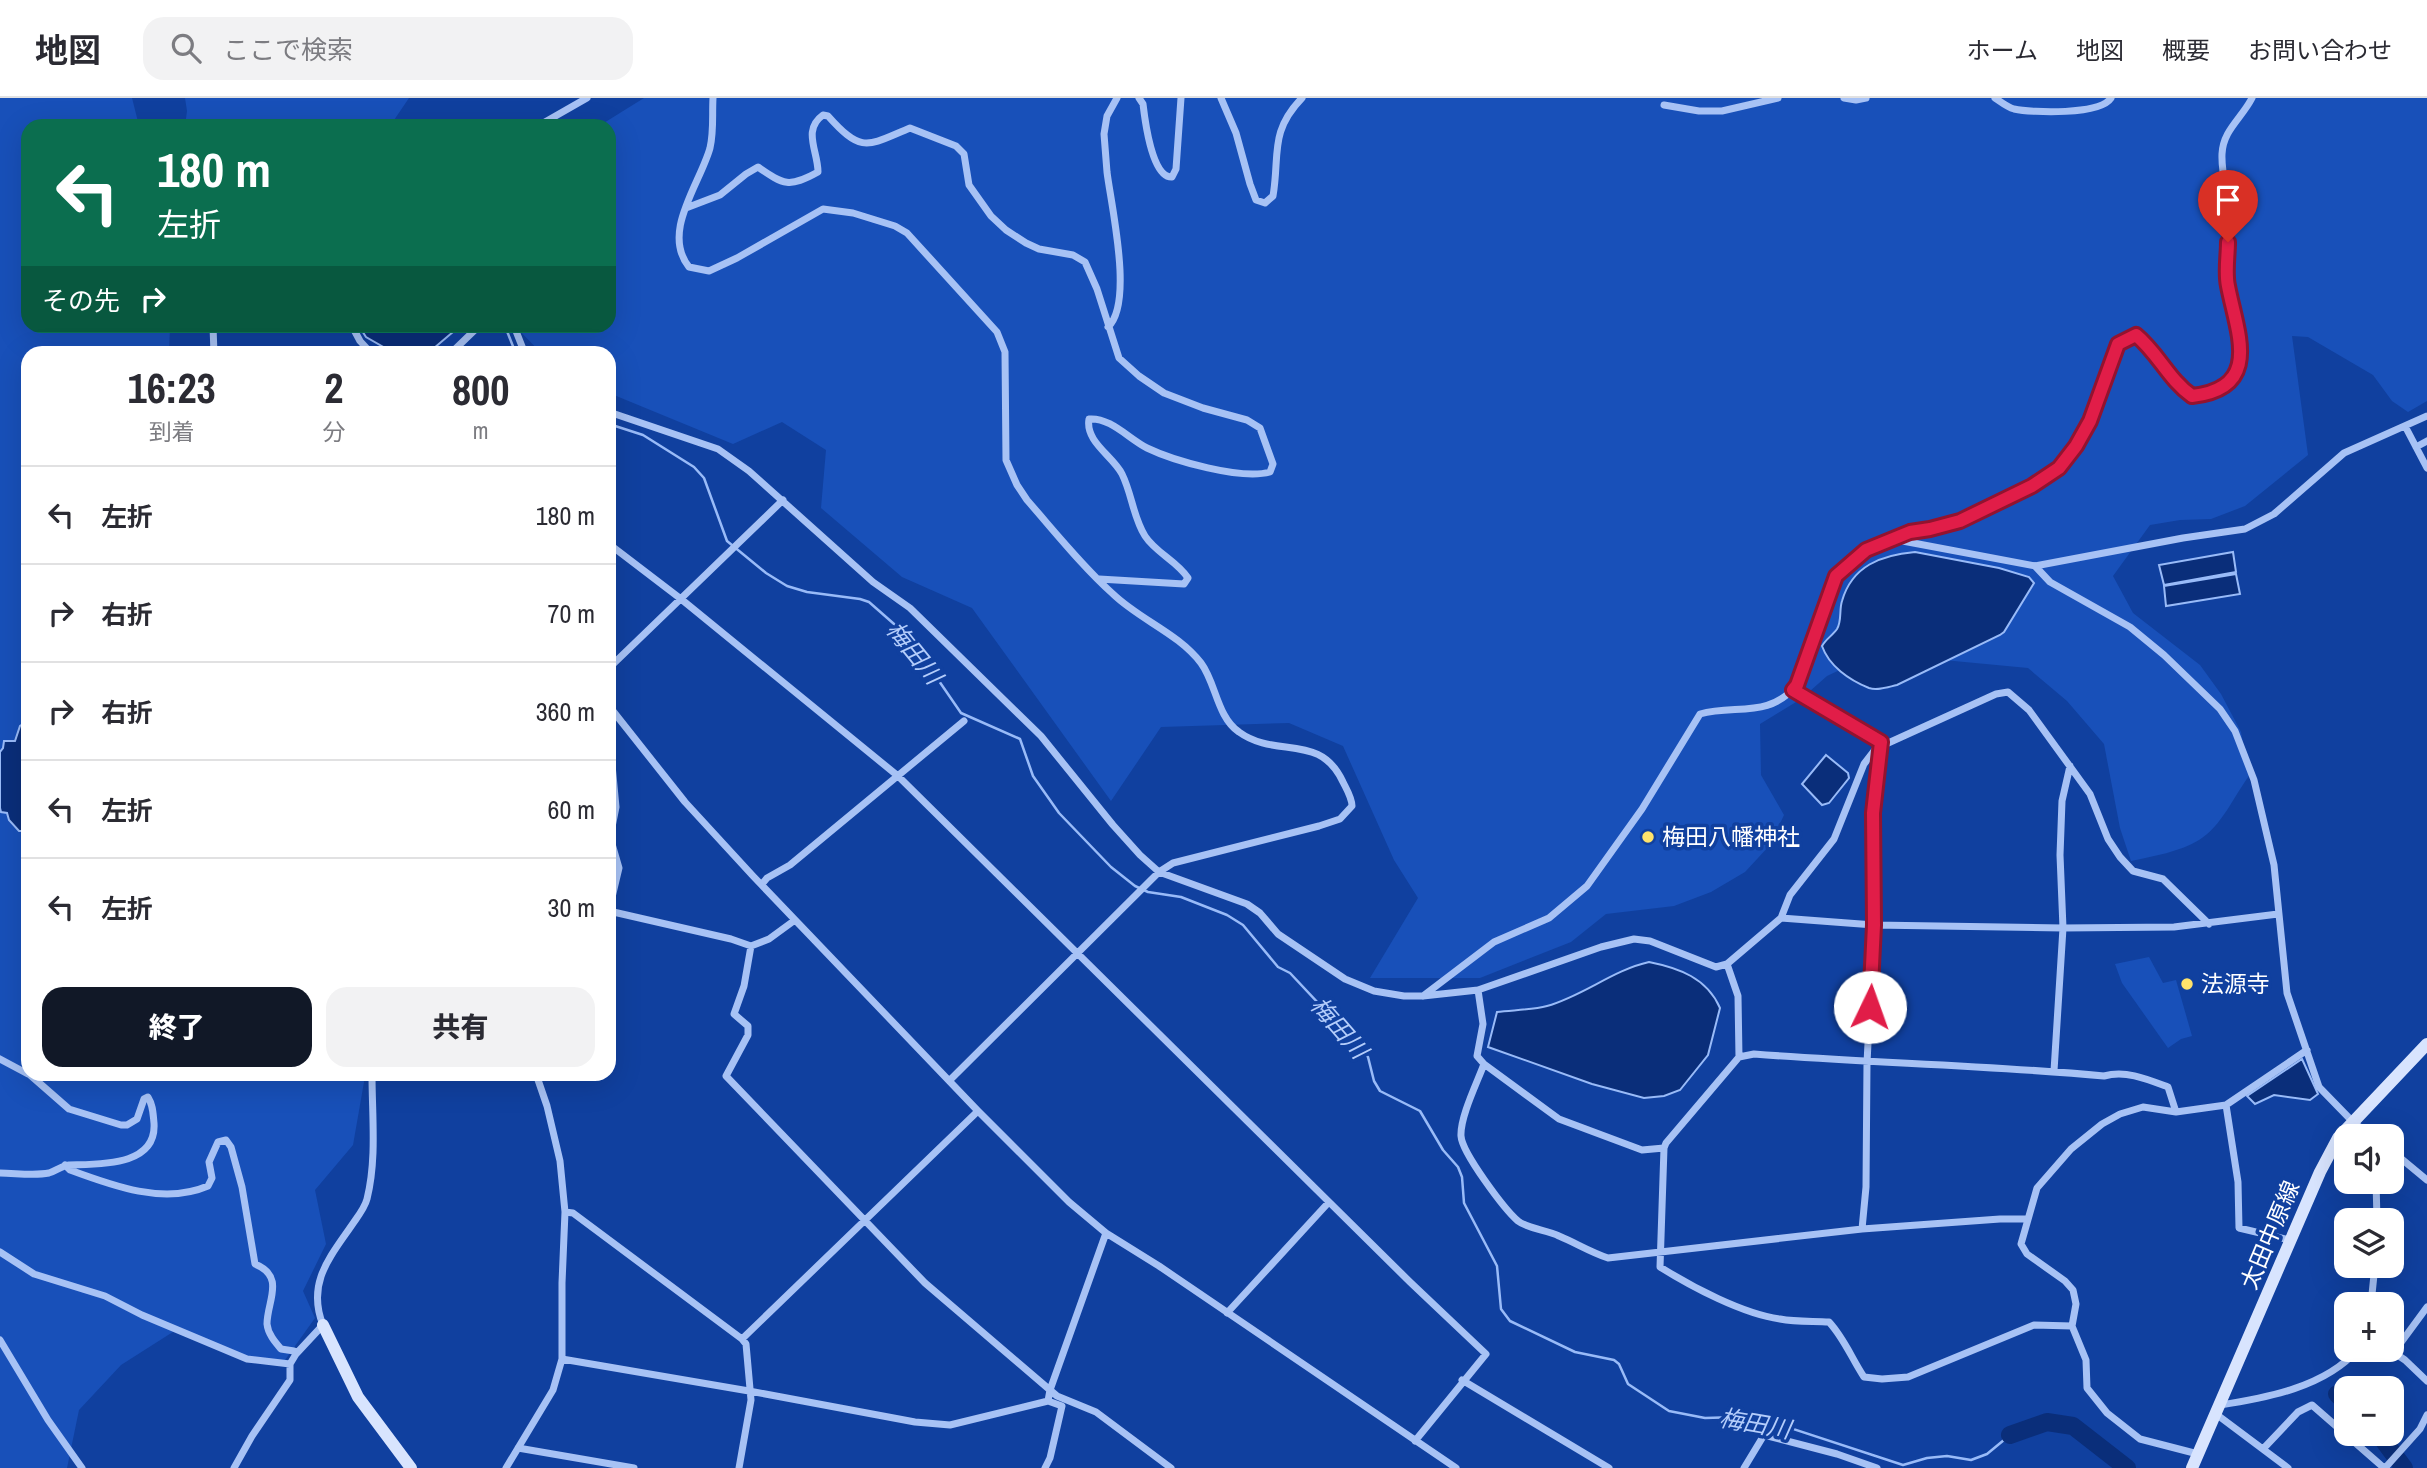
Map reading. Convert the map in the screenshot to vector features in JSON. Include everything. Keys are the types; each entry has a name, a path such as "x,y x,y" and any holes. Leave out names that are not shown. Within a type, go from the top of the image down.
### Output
{"main road":[{"name":"太田中原線","path":"2192,1468 2290,1240 2338,1138 2427,1044"},
{"path":"323,1325 358,1397 411,1468"}],"street":[{"path":"550,119 587,98"},
{"path":"713,98 711,144 686,208 677,245 689,267 709,271 823,209 853,213 895,226 907,233 997,332 1004,352 1006,460 1027,500 1114,596 1180,642 1202,664 1220,705 1238,732 1272,745 1320,753 1331,761 1352,800 1352,807 1340,819 1173,863 1159,872 950,1080"},
{"path":"1108,327 1112,323 1117,303 1120,262 1104,134 1107,116 1116,98"},
{"path":"1139,98 1143,104 1152,148 1161,173 1167,178 1172,177 1176,169 1181,98"},
{"path":"1221,98 1236,133 1256,200 1265,202 1273,196 1277,143 1283,121 1301,98"},
{"path":"1664,105 1699,111 1722,111 1778,98"},
{"path":"1844,98 1866,98"},
{"path":"1994,98 2012,108 2044,112 2096,108 2108,103 2111,98"},
{"path":"1423,996 1494,942 1549,918 1587,886 1643,809 1700,714 1714,710 1751,710 1765,707 1781,700 1793,690 1836,576 1866,550 1910,532 1960,521 2032,486 2059,468 2090,421 2118,344 2136,335 2150,346 2181,388 2192,396 2206,395 2228,385 2238,366 2240,334 2227,283 2230,216 2223,179 2222,152 2228,131 2252,98"},
{"path":"686,208 720,195 758,167 777,181 793,184 818,172 811,131 817,119 823,115 828,116 850,138 866,144 873,144 915,128 956,146 964,154 969,184 991,216 1006,230 1032,246 1073,255 1086,262 1119,358 1164,393 1203,408 1247,420 1260,428 1273,464 1270,472 1259,475 1180,460 1146,447 1105,422 1089,419 1089,428 1097,445 1121,472 1132,508 1146,538 1188,578 1184,584 1098,579"},
{"path":"458,346 472,333"},
{"path":"616,414 718,449 749,471 873,582 910,608 1041,736 1113,825 1159,872 1247,904 1260,913 1278,934 1345,979 1387,995 1423,996 1478,990 1601,947 1634,939 1650,940 1716,967 1727,964 1781,918 1790,895 1834,839 1864,764 1881,742"},
{"path":"1891,539 2035,566 2245,528 2274,514 2344,453 2427,416"},
{"path":"2406,426 2427,468"},
{"path":"2416,447 2427,441"},
{"path":"616,661 783,500"},
{"path":"616,549 898,776 1329,1202 1486,1353 1415,1441"},
{"path":"2035,566 2050,582 2130,628 2164,655 2220,709 2235,731 2253,780 2274,865 2287,993 2319,1087 2356,1124"},
{"path":"1793,690 1886,744 1996,694 2008,692 2029,710 2090,794 2108,839 2120,857 2133,871 2163,879 2209,924"},
{"path":"616,716 684,802 978,1111 1069,1202 1106,1233 1456,1468"},
{"path":"762,884 767,878 790,865 964,721"},
{"path":"1862,1228 1866,1187 1867,1063 1874,925 1873,813 1881,742"},
{"path":"2054,1071 2063,929 2060,855 2062,801 2070,766"},
{"path":"616,858 619,868 616,881"},
{"path":"616,913 751,946 769,939 795,920"},
{"path":"1781,918 1874,925 2063,929 2174,927 2278,914"},
{"path":"751,946 744,986 734,1014 748,1026 748,1035 726,1076 925,1283 1057,1396 1096,1412 1171,1468"},
{"path":"1727,964 1738,996 1739,1057"},
{"path":"1478,990 1483,1024 1478,1056 1484,1064 1559,1119 1642,1150 1664,1148"},
{"path":"2197,1454 2140,1438 2108,1413 2087,1388 2086,1360 2072,1326 2076,1304 2073,1290 2065,1281 2027,1254 2021,1244 2027,1219 2037,1188 2071,1149 2102,1124 2119,1114 2143,1107 2176,1112 2225,1105 2307,1050"},
{"path":"2072,1326 2034,1325 1908,1377 1864,1377 1839,1333 1829,1322 1779,1319 1728,1303 1660,1267 1666,1143 1739,1057 1754,1054 2104,1076 2115,1073 2142,1077 2168,1087 2176,1112"},
{"path":"0,1059 21,1070"},
{"path":"1484,1064 1466,1112 1461,1135 1464,1150 1519,1222 1608,1258 1862,1228 2027,1219"},
{"path":"0,1173 49,1173 65,1165 95,1166 112,1163 138,1154 147,1147 155,1132 151,1102 145,1097 137,1119 127,1125 121,1125 69,1109 36,1081"},
{"path":"234,1468 290,1380 290,1364 296,1354 323,1325 317,1311 317,1283 324,1267 367,1203 373,1167 372,1081"},
{"path":"506,1468 553,1390 562,1359 565,1212 560,1160 538,1081"},
{"path":"2225,1105 2238,1182 2239,1228 2290,1240"},
{"path":"742,1339 978,1111"},
{"path":"65,1165 70,1170 122,1189 183,1193 208,1186 212,1178 209,1162 218,1142 226,1140 231,1147 242,1187 254,1264 268,1271 272,1281 273,1298 267,1326 272,1339 281,1349 294,1351 296,1354"},
{"path":"2404,1161 2427,1180"},
{"path":"1227,1313 1329,1202"},
{"path":"565,1212 573,1213 746,1344 751,1400 739,1468"},
{"path":"1048,1401 1106,1233"},
{"path":"0,1252 34,1274 105,1296 142,1315 247,1359 290,1364"},
{"path":"2404,1336 2427,1307"},
{"path":"0,1340 48,1420 82,1468"},
{"path":"562,1359 915,1422 950,1425 1048,1401 1062,1406 1050,1458 1045,1468"},
{"path":"2404,1361 2427,1381"},
{"path":"2218,1410 2295,1389 2344,1362"},
{"path":"1462,1380 1609,1468"},
{"path":"2263,1450 2298,1412 2312,1405 2385,1468 2420,1429 2427,1415"},
{"path":"2218,1410 2288,1468"},
{"path":"1744,1468 1764,1435 1837,1454 1877,1468"},
{"path":"517,1448 634,1468"}],"shaded area":[{"path":"0,98 132,98 137,119 21,119 21,333 170,333 169,346 21,346 21,1081 364,1082 353,1145 315,1190 326,1244 303,1291 315,1318 285,1360 267,1364 176,1330 121,1365 79,1410 67,1468 0,1468"},
{"path":"185,98 409,98 395,119 186,119"},
{"path":"644,98 2427,98 2427,401 2408,412 2392,401 2373,375 2308,337 2292,336 2308,455 2245,506 2211,519 2150,525 2113,576 2133,613 2200,665 2221,694 2241,732 2249,776 2221,819 2199,840 2175,851 2131,861 2120,828 2104,744 2067,701 2028,668 1933,659 1861,660 1827,676 1801,699 1760,724 1761,775 1784,815 1770,845 1745,872 1711,892 1674,906 1606,914 1571,942 1480,978 1370,978 1418,898 1394,860 1343,746 1289,723 1161,727 1111,801 972,608 902,577 821,508 826,450 782,422 733,444 616,396 616,346 534,346 522,333 616,333 616,119 610,119"},
{"path":"363,333 452,333 436,346 382,346"},
{"path":"1915,552 1999,568 2029,577 2034,583 2000,635 1897,685 1869,688 1841,672 1829,660 1822,646 1837,629 1841,604 1853,579 1880,560"},
{"path":"2233,552 2236,572 2164,585 2159,565"},
{"path":"2236,574 2240,594 2166,606 2164,586"},
{"path":"20,726 19,831 9,820 7,813 1,812 0,808 0,752 4,741 15,741"},
{"path":"1826,755 1848,773 1849,778 1829,803 1822,805 1802,784"},
{"path":"2149,957 2163,983 2176,980 2192,1036 2181,1039 2168,1048 2122,983 2115,964"},
{"path":"1649,962 1691,976 1708,989 1720,1008 1708,1055 1680,1090 1664,1096 1644,1098 1592,1084 1488,1047 1497,1012 1560,1002 1623,971"},
{"path":"2302,1059 2318,1094 2310,1100 2274,1095 2255,1104 2247,1096"}],"waterway":[{"name":"梅田川","path":"508,333 513,346"},
{"name":"梅田川","path":"616,426 643,435 694,467 704,478 727,541 766,573 787,586 807,592 869,602 902,631 927,672 939,681 961,713 1020,739 1033,776 1059,813 1111,867 1135,886 1148,892 1181,897 1227,915 1243,925 1278,967 1290,973 1349,1040 1368,1057 1374,1081 1380,1091 1420,1111 1443,1150 1458,1167 1462,1177 1464,1203 1497,1266 1501,1309 1510,1321 1575,1352 1614,1360 1619,1364 1628,1384 1669,1411 1705,1418 1738,1417 1775,1423 1903,1465 1947,1456 1971,1460 1987,1454 2010,1435"},
{"name":"梅田川","path":"2010,1435 2047,1422 2073,1426 2127,1468"},
{"path":"2388,1446 2404,1468"}],"place":[{"name":"梅田八幡神社","path":"1648,837"},
{"name":"法源寺","path":"2187,984"}],"route":[{"path":"1870,1007 1874,925 1873,813 1881,742 1793,690 1836,576 1866,550 1910,532 1960,521 2032,486 2059,468 2090,421 2118,344 2136,335 2150,346 2181,388 2192,396 2206,395 2228,385 2238,366 2240,334 2227,283 2228,242"}]}
